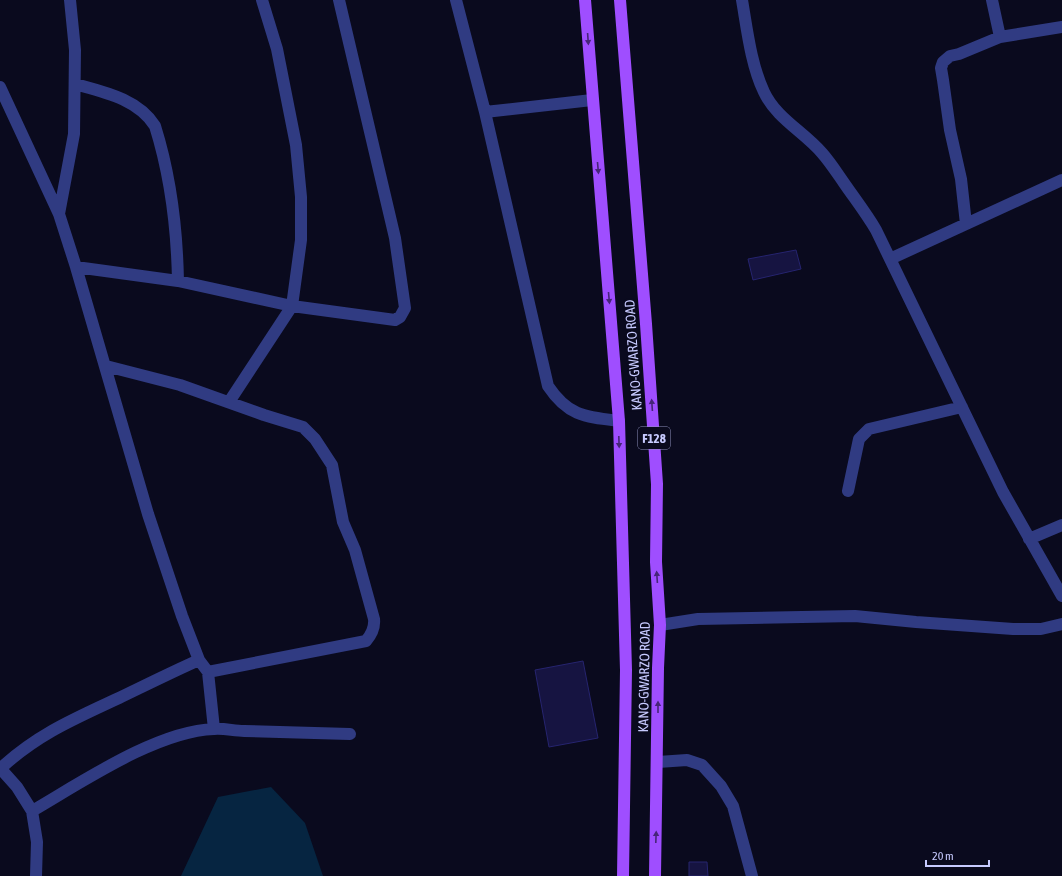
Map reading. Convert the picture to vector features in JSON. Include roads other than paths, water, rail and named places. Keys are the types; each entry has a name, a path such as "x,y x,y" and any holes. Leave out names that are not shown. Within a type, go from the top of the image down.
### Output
{"main road":[{"name":"KANO-GWARZO ROAD","path":"585,0 619,420 626,670 623,876"},
{"name":"KANO-GWARZO ROAD","path":"620,0 657,484 656,562 660,625 655,876"}],"street":[{"path":"59,214 74,134 75,50 70,0"},
{"path":"229,402 292,306 301,240 301,197 296,144 277,49 262,0"},
{"path":"76,267 178,281 292,306 395,320 400,317 405,308 395,238 339,0"},
{"path":"456,0 484,112 548,386 568,409 595,418 619,420"},
{"path":"742,0 748,36 764,92 773,107 824,154 863,207 890,258 1003,492 1062,596"},
{"path":"992,0 1000,37"},
{"path":"966,224 962,179 950,130 941,68 945,58 1000,37 1062,27"},
{"path":"75,84 111,94 125,101 149,117 155,126 172,199 177,237 178,281"},
{"path":"0,87 59,214 106,366 148,514 182,616 199,660 208,672 214,728"},
{"path":"484,112 592,100"},
{"path":"890,258 1062,180"},
{"path":"106,366 180,385 303,427 315,439 332,466 343,522 355,550 375,624 371,635 366,641 208,672"},
{"path":"848,491 858,439 868,430 962,407"},
{"path":"1029,539 1062,525"},
{"path":"660,625 698,619 855,616 1013,629 1041,629 1062,624"},
{"path":"36,876 36,842 32,811 18,787 1,768 22,749 43,735 74,718 199,660"},
{"path":"32,811 136,752 165,739 214,728 236,731 350,734"},
{"path":"658,762 687,760 702,765 721,786 733,806 752,876"}],"water":[{"path":"271,787 305,823 323,876 181,876 218,797"}]}
